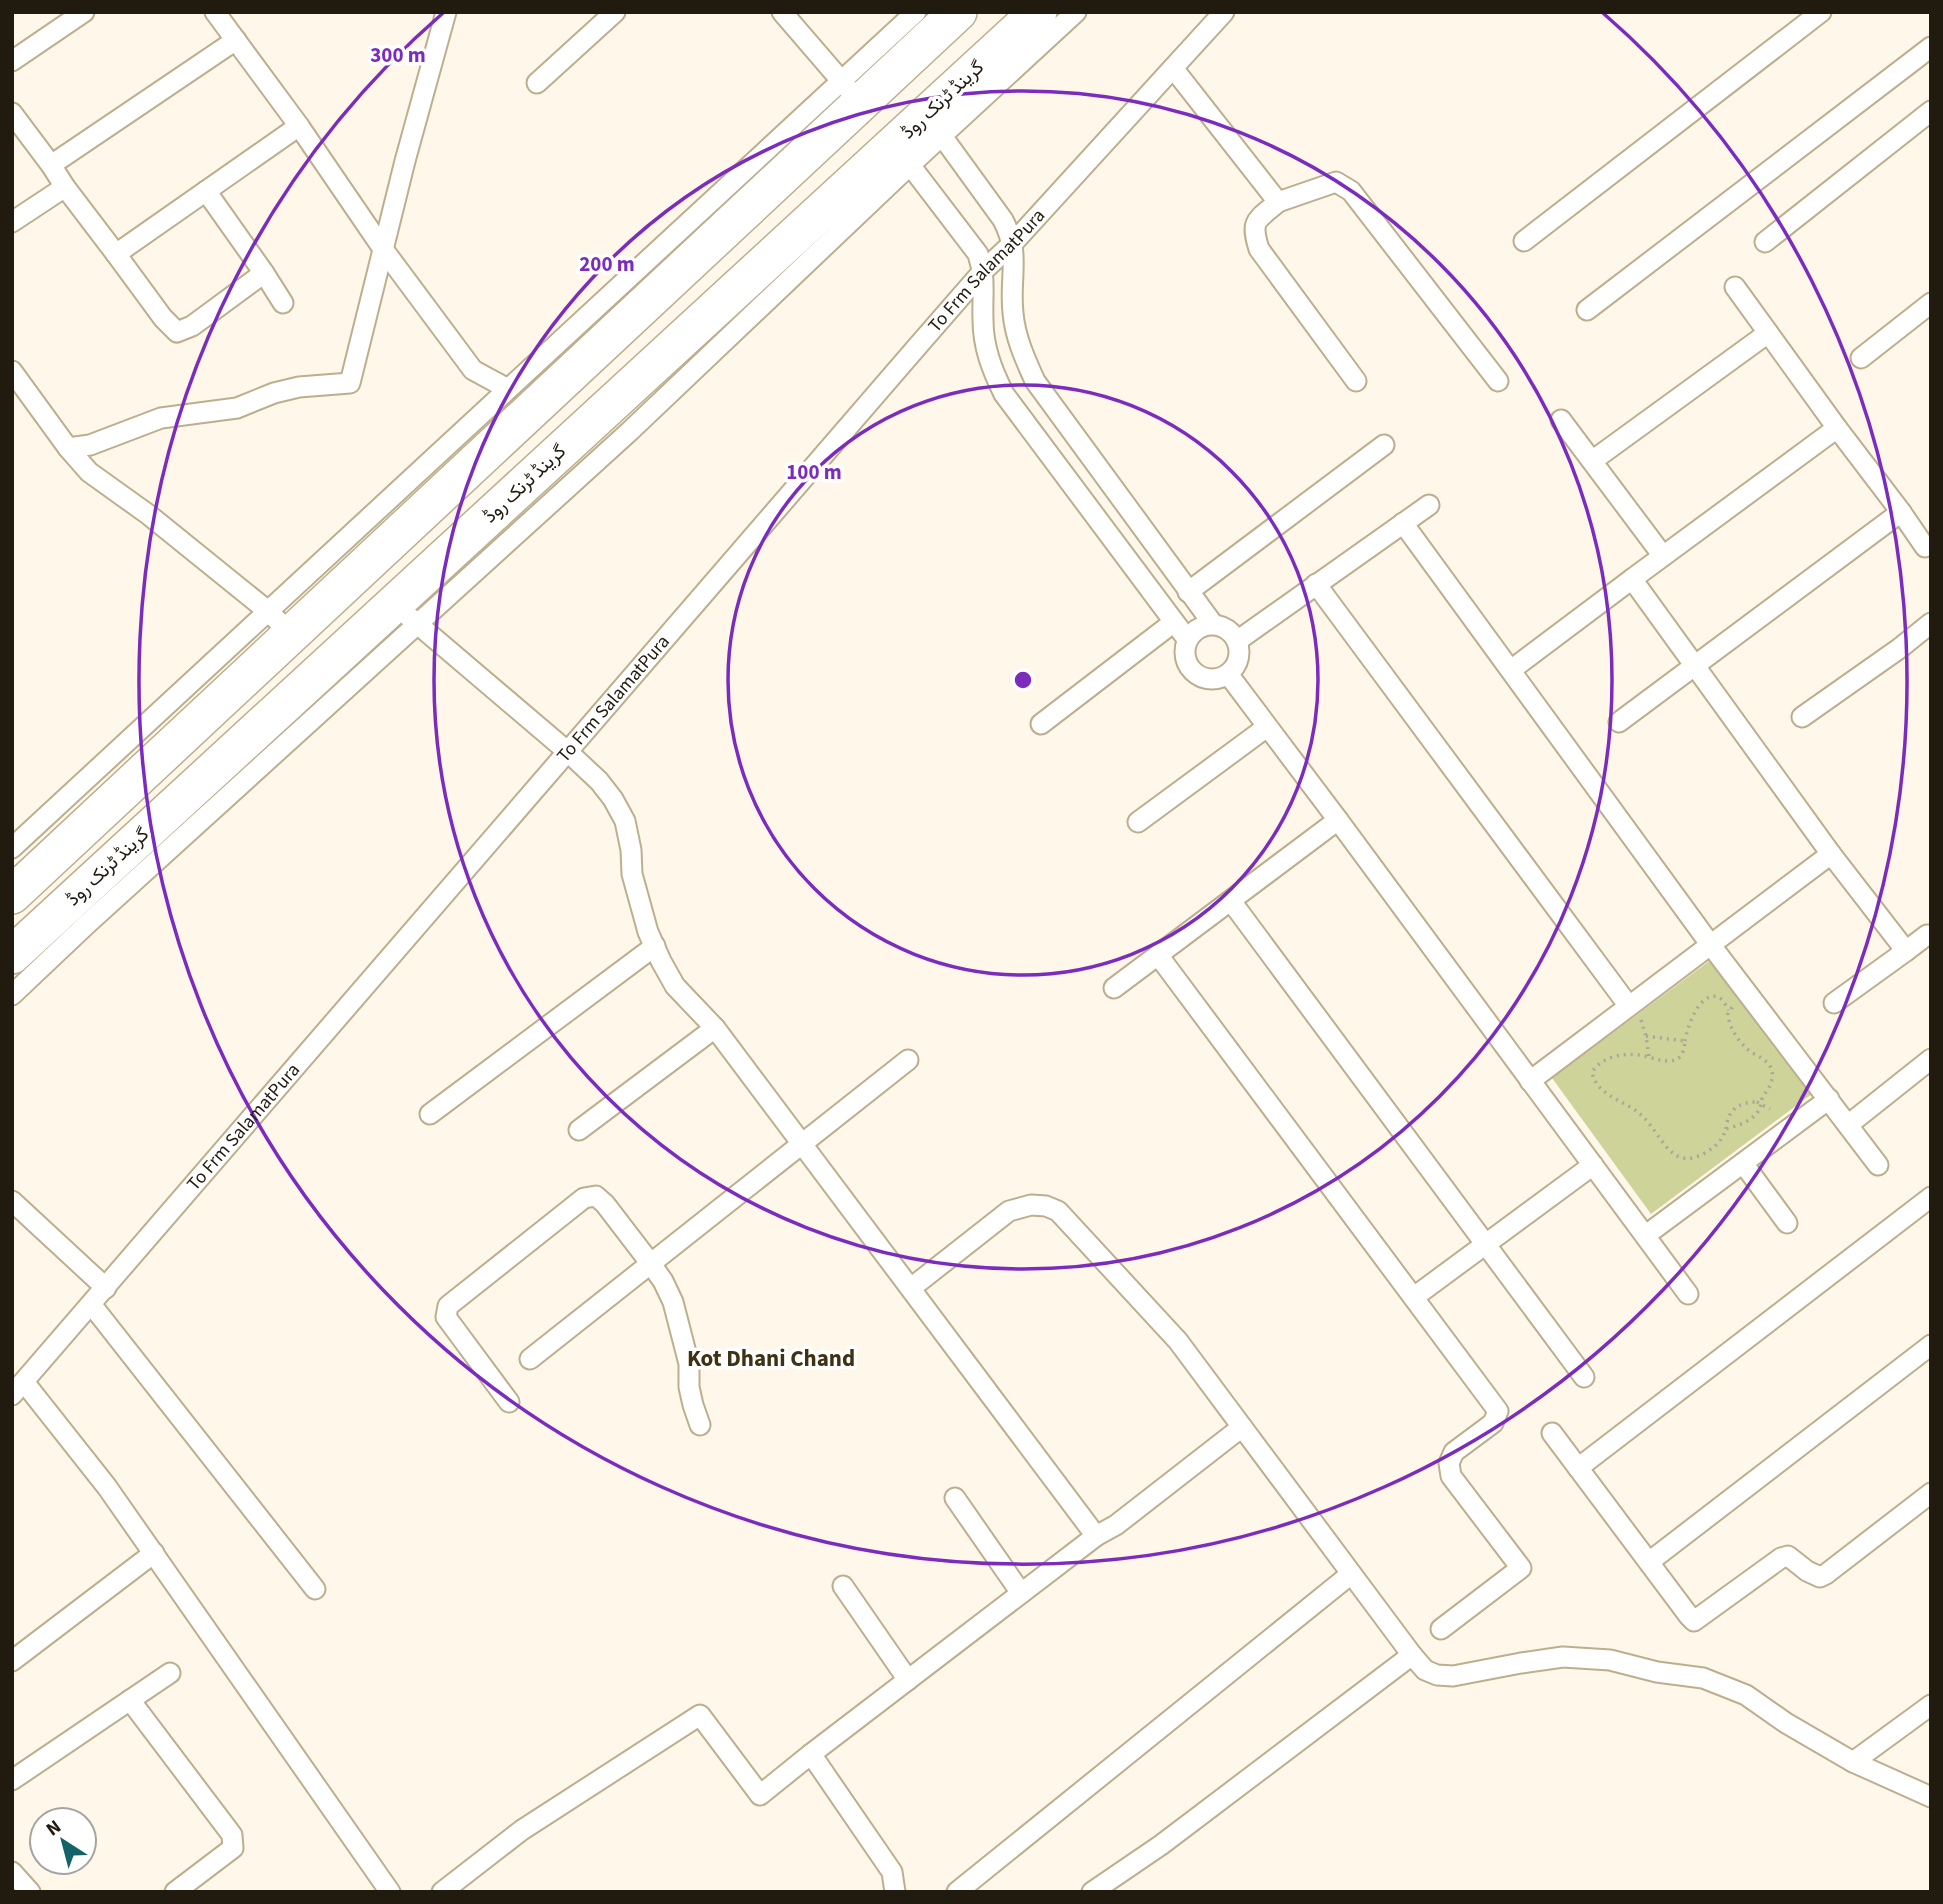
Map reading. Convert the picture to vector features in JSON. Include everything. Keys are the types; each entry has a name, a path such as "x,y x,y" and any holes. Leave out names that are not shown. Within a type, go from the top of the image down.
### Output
{"highway":[{"path":"12,895 280,623 561,361 624,323 851,92 958,12"},
{"name":"گرینڈ ٹرنک روڈ","path":"12,955 77,914 619,420 661,360 1038,12"},
{"path":"624,323 661,360"}],"street":[{"path":"12,61 84,12"},
{"path":"215,12 299,126 383,249 473,370 508,389"},
{"path":"68,448 90,445 162,418 237,408 274,393 299,387 350,383 405,161 446,12"},
{"path":"537,83 615,12"},
{"path":"782,12 851,92"},
{"path":"12,848 280,623 508,389 561,361 851,92 916,12"},
{"path":"619,420 911,165 1076,12"},
{"name":"To Frm SalamatPura","path":"18,1388 984,271 1013,243 1224,12"},
{"path":"1524,240 1821,12"},
{"path":"51,166 236,40"},
{"path":"1587,310 1931,47"},
{"path":"1173,68 1278,202"},
{"path":"1765,242 1931,111"},
{"path":"12,113 163,318 177,332 192,326 264,273"},
{"path":"116,254 299,126"},
{"path":"942,136 1003,220 1013,243 1011,287 1016,333 1035,381 1188,592 1213,624 1227,629 1237,641 1239,650 1234,668 1228,674 1210,680 1193,672 1184,656 1187,639 1198,628 1213,624"},
{"path":"911,165 978,254 984,271 983,323 986,352 1004,394 1187,639"},
{"path":"1356,381 1259,249 1253,230 1256,221 1278,202 1336,182 1351,191 1498,381"},
{"path":"12,222 65,187"},
{"path":"205,191 283,303"},
{"path":"1735,288 1926,547"},
{"path":"1861,358 1931,303"},
{"path":"1592,461 1768,333"},
{"path":"12,372 89,472 149,515 280,623"},
{"path":"1562,420 1662,556"},
{"path":"1511,670 1837,428"},
{"path":"1188,592 1384,445"},
{"path":"1237,641 1429,505"},
{"path":"1619,722 1901,512"},
{"path":"1403,523 1710,944 1878,1165"},
{"path":"1632,579 1831,854 1906,951"},
{"path":"1316,584 1628,1005"},
{"path":"406,614 599,781 625,821 631,850 632,874 649,932 675,986 715,1028 1096,1536"},
{"path":"1041,724 1174,622"},
{"path":"1802,717 1931,623"},
{"path":"1228,674 1688,1294"},
{"path":"1138,822 1267,727"},
{"path":"1114,988 1338,820"},
{"path":"1530,1081 1831,854"},
{"path":"1231,901 1584,1377"},
{"path":"12,995 77,914"},
{"path":"1834,1003 1927,935"},
{"path":"430,1114 655,946"},
{"path":"1158,955 1498,1411 1493,1423 1454,1452 1449,1463 1451,1476 1521,1568 1441,1629"},
{"path":"579,1130 715,1028"},
{"path":"1848,1125 1931,1059"},
{"path":"530,1359 908,1060"},
{"path":"1646,1235 1829,1099"},
{"path":"1743,1163 1787,1223"},
{"path":"1414,1297 1593,1165"},
{"path":"509,1402 446,1317 448,1306 584,1198 596,1196 651,1264 673,1303 689,1364 689,1387 700,1425"},
{"path":"1578,1468 1931,1196"},
{"path":"12,1201 106,1287"},
{"path":"911,1288 1009,1211 1031,1205 1058,1211 1178,1341 1425,1670 1437,1675 1453,1676 1563,1657 1610,1660 1657,1672 1703,1678 1746,1695 1786,1723 1853,1762 1931,1797"},
{"path":"91,1304 315,1589"},
{"path":"1649,1562 1931,1345"},
{"path":"18,1388 107,1487 390,1892"},
{"path":"442,1892 522,1830 700,1715 760,1795 1021,1593 1096,1536 1116,1525 1242,1427"},
{"path":"1552,1433 1694,1620 1781,1558 1788,1556 1820,1577 1826,1574 1931,1493"},
{"path":"955,1498 1021,1593"},
{"path":"12,1661 154,1553"},
{"path":"957,1892 1351,1574"},
{"path":"843,1586 908,1680"},
{"path":"1092,1892 1161,1845 1412,1655"},
{"path":"12,1780 170,1673"},
{"path":"130,1700 232,1835 233,1848 175,1892"},
{"path":"1853,1762 1931,1705"},
{"path":"811,1754 892,1872 895,1892"}],"path":[{"path":"1726,1129 1755,1115 1771,1085 1772,1069 1767,1061 1748,1050 1728,1021 1730,1010 1747,993"},
{"path":"1730,1010 1718,997 1705,1000 1692,1017 1681,1055 1673,1062 1633,1054 1612,1057 1595,1067 1591,1072 1593,1080 1601,1091 1624,1102 1642,1115 1671,1152 1682,1160 1693,1159 1714,1147 1721,1140 1731,1111 1745,1102 1757,1102 1770,1109"},
{"path":"1628,1005 1639,1017 1646,1036 1648,1057"},
{"path":"1646,1036 1685,1041"}],"green space":[{"path":"1712,959 1813,1093 1651,1214 1552,1078"}],"district":[{"name":"Kot Dhani Chand","path":"771,1358"}]}
